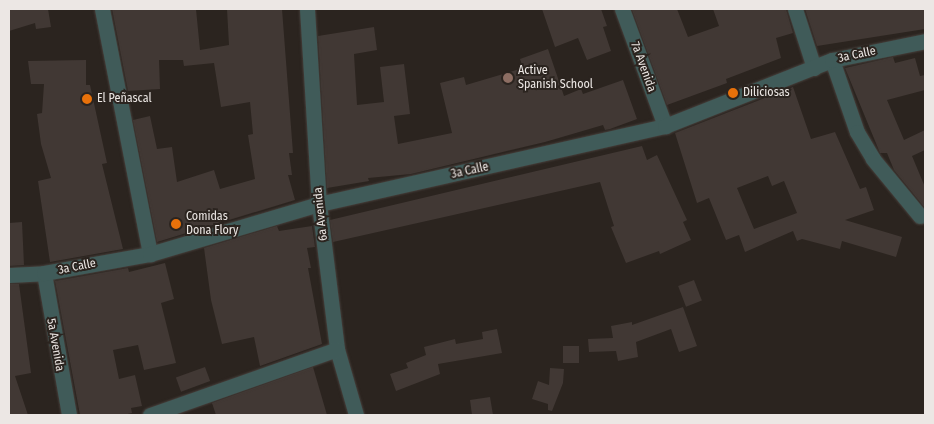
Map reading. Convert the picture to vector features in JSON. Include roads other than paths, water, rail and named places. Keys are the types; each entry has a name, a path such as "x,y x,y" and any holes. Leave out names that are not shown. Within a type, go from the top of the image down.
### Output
{"street":[{"path":"102,9 150,254"},
{"name":"6a Avenida","path":"307,9 319,204 337,349 356,415"},
{"name":"7a Avenida","path":"622,9 665,126"},
{"path":"795,9 814,68"},
{"name":"3a Calle","path":"9,275 44,273 150,254 319,204 665,126 832,60 925,41"},
{"path":"832,60 858,132 869,152 920,216"},
{"name":"5a Avenida","path":"44,273 69,415"},
{"path":"150,415 337,349"}],"place":[{"name":"Active Spanish School","path":"508,78"},
{"name":"Diliciosas","path":"733,93"},
{"name":"El Peñascal","path":"87,99"},
{"name":"Comidas Dona Flory","path":"176,224"}]}
